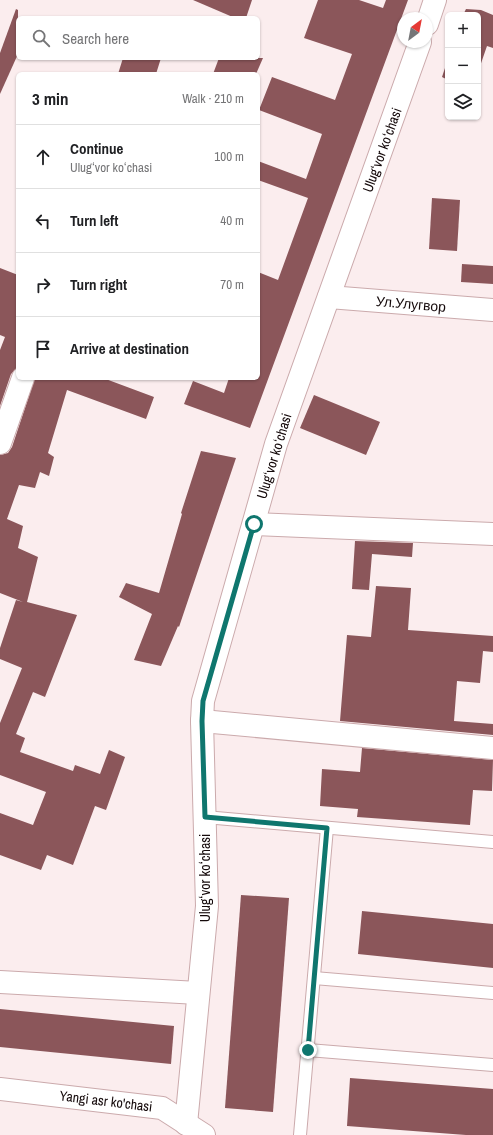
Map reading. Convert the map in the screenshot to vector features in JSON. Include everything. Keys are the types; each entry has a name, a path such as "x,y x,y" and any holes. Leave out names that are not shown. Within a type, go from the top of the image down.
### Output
{"street":[{"path":"432,12 436,0"},
{"name":"Ulugʻvor koʻchasi","path":"195,1129 198,993 207,906 202,721 203,701 276,444 418,48"},
{"name":"Ул.Улугвор","path":"329,297 493,310"},
{"path":"0,443 22,380"},
{"path":"254,524 493,534"},
{"path":"202,721 493,748"},
{"path":"0,982 198,993"},
{"name":"Yangi asr ko'chasi","path":"0,1089 162,1108 195,1129"}],"lane":[{"path":"205,817 493,842"},
{"path":"300,1135 327,828"},
{"path":"314,978 493,993"},
{"path":"308,1050 493,1065"}],"building":[{"path":"193,0 252,0 247,16 230,16"},
{"path":"318,0 359,0 383,8 386,0 408,0 404,12 397,12 397,30 250,428 184,404 193,381 224,393 228,380 260,380 260,273 278,280 308,198 260,181 260,162 306,179 322,134 260,110 272,77 335,100 352,54 304,38"},
{"path":"16,9 18,10 18,16 16,16 16,58 0,94 0,53"},
{"path":"466,9 481,10 493,15 493,48 487,46 481,63 481,12 464,12"},
{"path":"260,58 263,58 257,72 214,72 218,60 260,60"},
{"path":"122,60 160,60 157,72 119,72"},
{"path":"445,68 445,78 442,77"},
{"path":"432,198 460,200 457,251 429,249"},
{"path":"462,264 493,266 493,284 461,282"},
{"path":"0,268 16,274 16,369 11,374 0,406 0,350 5,337 0,335"},
{"path":"34,380 108,380 154,397 146,419 67,390 48,453 54,457 49,476 40,472 35,488 19,485 7,519 23,526 18,548 38,557 27,602 77,615 45,697 33,692 16,734 25,738 20,752 73,771 75,765 100,774 109,750 125,757 106,810 95,806 73,865 47,855 41,870 0,855 0,813 33,825 46,792 0,775 0,723 22,668 0,659 0,648 16,600 23,602 0,593 0,455 8,453 12,447"},
{"path":"314,395 380,422 366,455 300,428"},
{"path":"201,451 236,458 179,627 178,626 161,666 134,660 152,614 119,597 126,583 159,593 182,514 181,513"},
{"path":"355,541 413,543 412,557 372,554 369,590 352,589"},
{"path":"376,586 411,588 408,630 493,636 493,652 483,651 480,683 457,681 454,721 493,724 493,735 340,721 347,635 371,637"},
{"path":"362,748 493,760 492,791 473,790 470,825 357,817 358,809 320,806 322,769 360,772"},
{"path":"241,895 289,898 273,1112 225,1108"},
{"path":"362,911 493,924 493,968 358,954"},
{"path":"0,1009 174,1026 171,1064 0,1047"},
{"path":"350,1078 493,1089 493,1135 466,1135 347,1126"}],"route":[{"path":"254,524 203,701 202,721 205,817 327,828 308,1050"}]}
